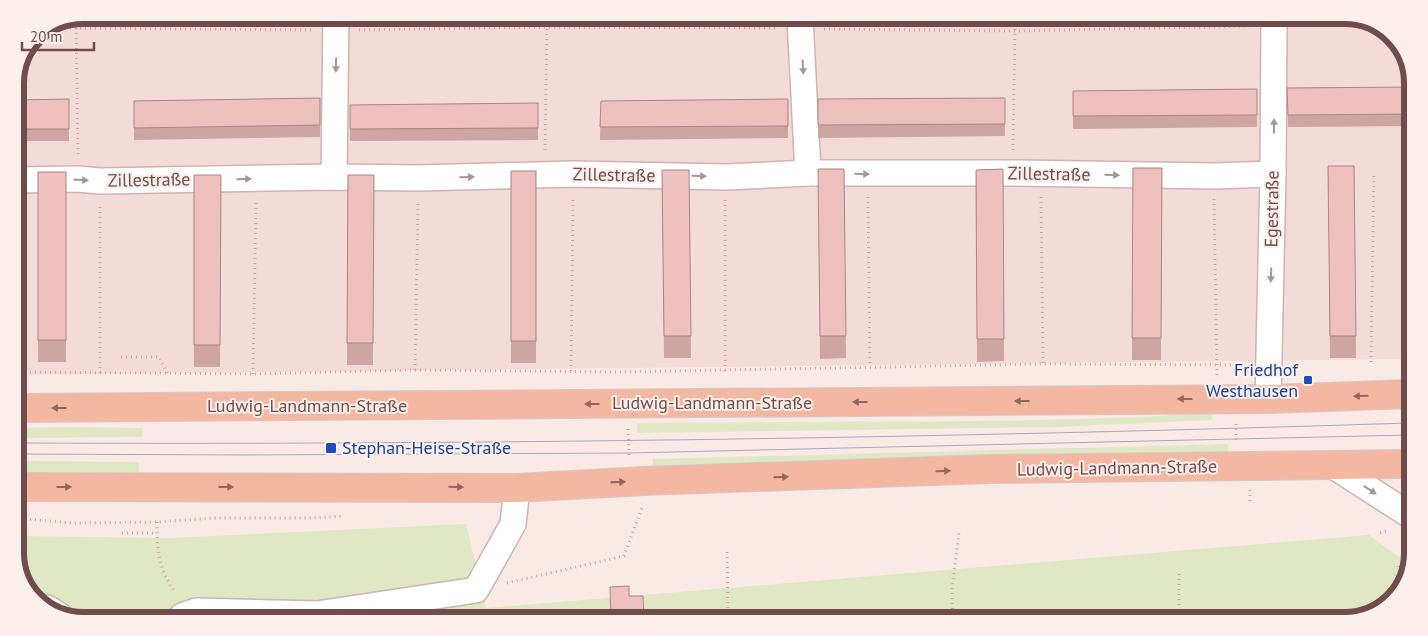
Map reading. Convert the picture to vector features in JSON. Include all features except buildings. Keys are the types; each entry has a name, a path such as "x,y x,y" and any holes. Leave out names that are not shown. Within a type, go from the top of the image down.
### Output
{"main road":[{"name":"Ludwig-Landmann-Straße","path":"24,408 1268,399 1404,394"},
{"name":"Ludwig-Landmann-Straße","path":"24,487 517,488 644,481 990,469 1404,464"}],"street":[{"path":"334,177 336,24"},
{"path":"800,24 808,173"},
{"name":"Egestraße","path":"1268,399 1274,174 1274,24"},
{"name":"Zillestraße","path":"24,180 418,178 573,174 726,177 808,173 1013,173 1214,176 1274,174"},
{"path":"1332,465 1404,511"},
{"path":"331,612 476,590 513,524 517,488"}],"path":[{"path":"60,28 284,24"},
{"path":"389,24 547,27 737,24"},
{"path":"827,24 1015,31 1216,24"},
{"path":"1013,173 1014,24"},
{"path":"1326,24 1358,25"},
{"path":"76,25 89,180 100,373"},
{"path":"545,176 547,27"},
{"path":"1371,362 1374,172"},
{"path":"571,371 573,174"},
{"path":"867,174 870,367"},
{"path":"1041,174 1043,364"},
{"path":"1214,176 1216,365 1219,399"},
{"path":"725,371 726,177"},
{"path":"415,370 418,178"},
{"path":"253,374 256,179"},
{"path":"122,357 159,357 168,374"},
{"path":"24,372 253,374 415,370 725,371 1043,364 1268,365"},
{"path":"476,590 624,556 644,502 644,481"},
{"path":"157,522 159,562 164,574 188,612"},
{"path":"953,612 952,589 959,532"},
{"path":"122,533 157,533"},
{"path":"727,552 728,612"},
{"path":"1399,566 1399,577"},
{"path":"1179,574 1179,612"}],"shaded area":[{"path":"83,24 1357,25 1375,32 1390,44 1398,57 1403,71 1404,359 24,375 24,79 26,67 34,50 50,34 60,28"}],"green space":[{"path":"1212,411 1212,420 1057,427 637,433 637,423 1001,421 1148,417"},
{"path":"24,428 142,428 142,437 24,438"},
{"path":"1228,444 1228,456 652,469 653,459"},
{"path":"24,461 139,462 139,472 24,477"},
{"path":"466,524 486,608 1369,535 1403,561 1400,576 1387,595 1371,606 1353,612 83,612 60,608 44,598 34,586 25,565 24,536 170,538"},
{"path":"486,608 490,612 456,612"}],"tram line":[{"path":"24,443 538,442 1061,433 1404,423"},
{"path":"24,454 629,453 1404,435"}],"place":[{"name":"Friedhof Westhausen","path":"1308,380"},
{"name":"Stephan-Heise-Straße","path":"331,448"}]}
